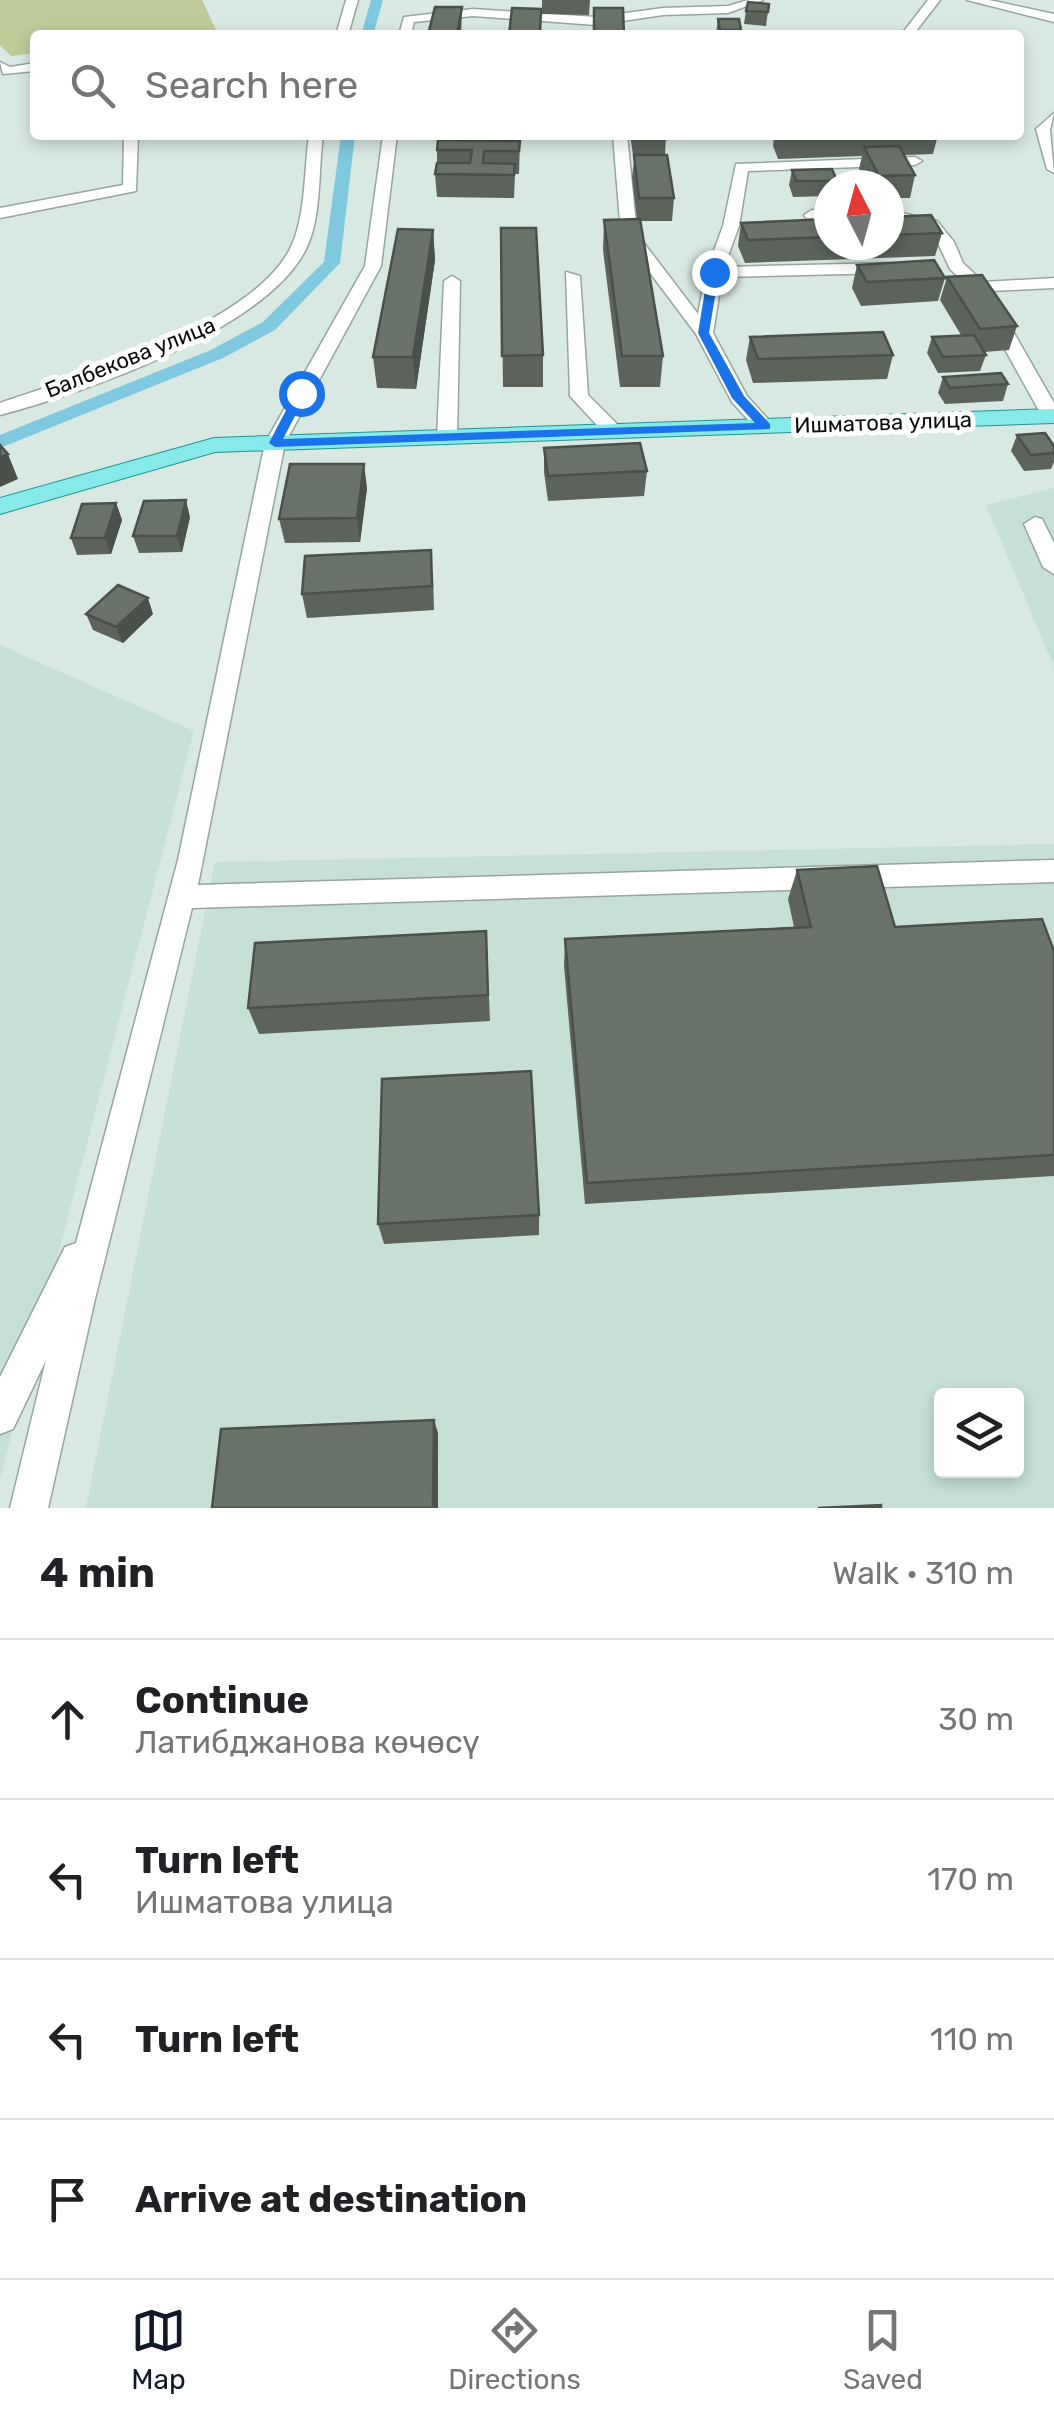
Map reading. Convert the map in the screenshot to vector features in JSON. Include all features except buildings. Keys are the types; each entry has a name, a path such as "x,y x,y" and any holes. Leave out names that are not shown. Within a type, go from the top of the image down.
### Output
{"main road":[{"name":"Ишматова улица","path":"0,506 214,444 1053,416"}],"street":[{"path":"343,30 352,0"},
{"path":"406,30 408,20 426,14 494,7 587,28 641,12 686,17 742,9 757,0"},
{"path":"911,30 934,0"},
{"path":"973,0 1054,18"},
{"path":"1006,7 1020,0"},
{"path":"0,89 4,68 30,68"},
{"path":"1054,117 1042,129 1054,169"},
{"path":"0,213 131,188 132,140"},
{"name":"Балбекова улица","path":"0,408 202,332 261,294 282,274 298,247 315,140"},
{"path":"29,1508 181,897 275,443 373,266 389,140"},
{"path":"620,140 629,234 704,333 738,398 765,427"},
{"path":"704,333 714,272 731,226 741,167 914,161"},
{"path":"904,218 931,224 946,242 946,266 979,287 1053,416"},
{"path":"714,272 898,268"},
{"path":"572,276 578,396 614,432"},
{"path":"447,438 452,281"},
{"path":"979,287 1054,284"},
{"path":"1035,524 1054,567"},
{"path":"181,897 1054,871"},
{"path":"0,1416 101,1209"}],"shaded area":[{"path":"1054,488 1054,667 986,505"},
{"path":"0,645 194,731 0,1479"},
{"path":"1054,844 1054,1508 86,1508 215,862"}],"green space":[{"path":"0,0 202,0 216,30 30,30 30,54 11,56 0,45"}],"waterway":[{"path":"368,30 377,0"},
{"path":"0,442 217,354 269,326 332,263 347,140"}],"route":[{"path":"301,393 275,443 765,427 738,398 704,333 714,272"}]}
